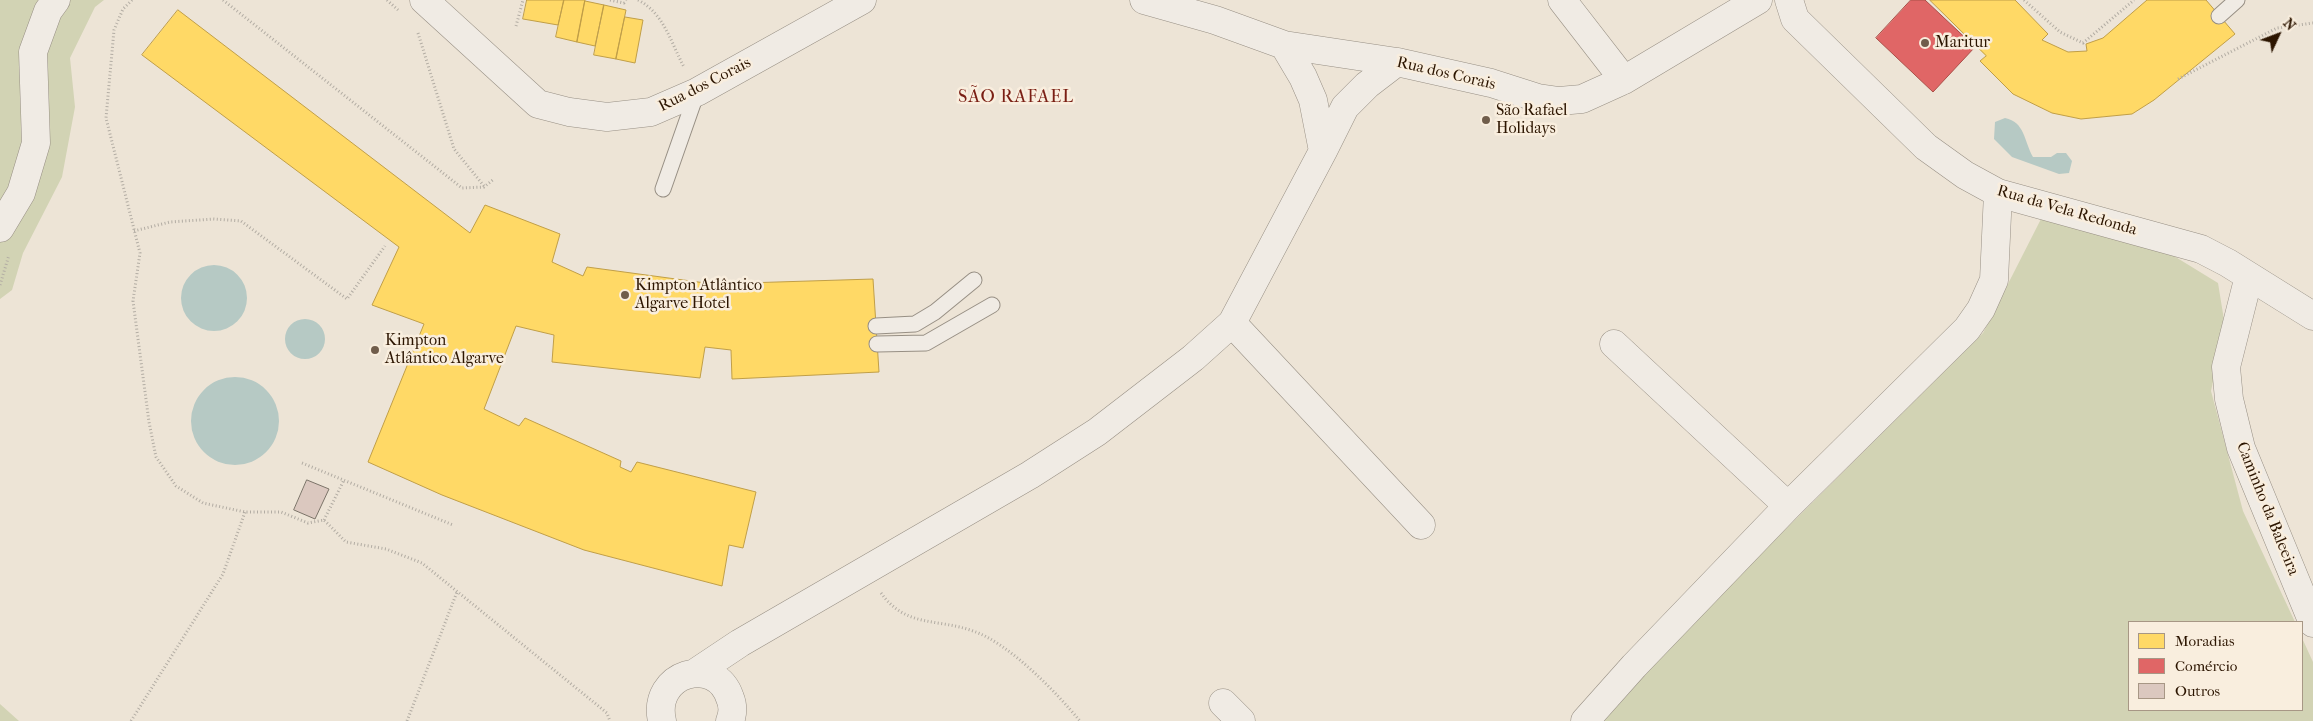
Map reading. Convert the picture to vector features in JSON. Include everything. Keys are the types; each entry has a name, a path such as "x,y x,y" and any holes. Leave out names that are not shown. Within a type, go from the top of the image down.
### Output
{"street":[{"path":"0,228 21,193 36,143 34,52 48,11 56,0"},
{"name":"Rua dos Corais","path":"413,7 538,104 569,112 608,116 651,112 697,92 862,0"},
{"name":"Rua dos Corais","path":"1144,0 1218,10 1284,45 1397,62 1491,82 1538,98 1559,101 1582,99 1624,80 1758,0"},
{"path":"1562,0 1624,80"},
{"name":"Rua da Vela Redonda","path":"1789,0 1795,19 1926,147 1965,175 1998,193 2201,249 2313,316"},
{"path":"1284,45 1303,77 1313,100 1322,150"},
{"path":"662,721 660,707 663,694 671,683 682,676 695,673 740,643 1030,475 1096,432 1192,358 1232,323 1345,107 1367,85 1397,62"},
{"path":"1585,721 1634,666 1788,506 1968,329 1981,309 1994,280 1998,193"},
{"name":"Caminho da Baleeira","path":"2249,276 2226,366 2229,399 2240,448 2313,623"},
{"path":"1232,323 1421,525"},
{"path":"1614,344 1788,506"},
{"path":"695,673 708,675 720,682 728,692 732,704 730,721"}],"lane":[{"path":"2219,16 2237,0"},
{"path":"663,190 697,92"},
{"path":"876,326 915,324 935,312 974,280"},
{"path":"877,344 926,343 992,305"}],"path":[{"path":"132,0 123,9 114,30 106,118 140,253 133,301 148,422 156,457 176,486 203,503 245,512 281,512 308,523 324,520"},
{"path":"223,0 462,188 484,187 494,179"},
{"path":"387,0 413,7"},
{"path":"516,26 523,0"},
{"path":"610,0 624,3 626,0"},
{"path":"638,0 652,8 660,16 697,92"},
{"path":"2024,0 2060,32 2083,43 2134,0"},
{"path":"2178,79 2277,28 2313,23"},
{"path":"416,26 454,149 484,187"},
{"path":"134,231 170,222 213,219 241,222 347,299 384,246"},
{"path":"302,463 453,525"},
{"path":"324,520 344,480"},
{"path":"131,721 223,574 245,512"},
{"path":"324,520 346,542 386,549 422,563 607,713 610,721"},
{"path":"865,571 895,610 931,622 974,631 1007,650 1068,706 1080,721"},
{"path":"407,721 458,592"}],"green space":[{"path":"0,0 104,0 95,7 70,58 75,107 62,177 23,253 12,290 0,299"},
{"path":"2041,219 2169,253 2218,283 2225,326 2211,391 2243,511 2295,621 2128,621 2128,711 2303,711 2303,640 2313,662 2313,721 1601,721 1642,672 1983,333"},
{"path":"0,704 19,721 0,721"}],"shaded area":[{"path":"2005,118 2012,120 2020,128 2033,157 2051,157 2057,153 2066,153 2072,161 2069,173 2059,174 2012,157 1994,139 1995,122"},
{"path":"214,265 227,267 237,275 245,285 247,298 245,311 237,321 227,329 214,331 201,329 191,321 183,311 181,298 183,285 191,275 201,267"},
{"path":"305,319 319,325 325,339 319,353 305,359 291,353 285,339 291,325"},
{"path":"235,377 252,380 266,390 276,404 279,421 276,438 266,452 252,462 235,465 218,462 204,452 194,438 191,421 194,404 204,390 218,380"}],"building: Moradias":[{"path":"527,0 564,0 558,25 523,19"},
{"path":"564,0 585,0 577,42 556,37"},
{"path":"1930,0 2015,0 2048,34 2042,40 2068,52 2087,51 2086,44 2103,38 2147,0 2206,0 2235,34 2154,100 2132,114 2081,119 2052,113 2013,94 1980,61 1986,56"},
{"path":"585,1 604,5 595,46 577,42"},
{"path":"604,5 626,10 616,59 594,55"},
{"name":"Kimpton Atlântico Algarve Hotel","path":"178,10 470,233 485,205 560,234 552,262 583,276 587,267 713,284 873,279 879,372 732,379 731,350 705,347 700,378 552,362 554,335 516,326 484,409 519,426 525,418 621,461 620,467 631,472 637,462 756,492 743,548 729,545 722,586 584,550 442,495 368,462 424,324 372,305 399,247 142,55"},
{"path":"625,17 643,20 635,63 616,59"}],"building: Comércio":[{"name":"Maritur","path":"1911,0 1925,0 1975,47 1933,92 1876,38"}],"building: Outros":[{"path":"307,480 329,489 315,519 294,510"}],"place":[{"name":"Maritur","path":"1925,43"},
{"name":"São Rafael Holidays","path":"1486,120"},
{"name":"Kimpton Atlântico Algarve Hotel","path":"625,295"},
{"name":"Kimpton Atlântico Algarve","path":"375,350"}],"district":[{"name":"SÃO RAFAEL","path":"1016,98"}]}
